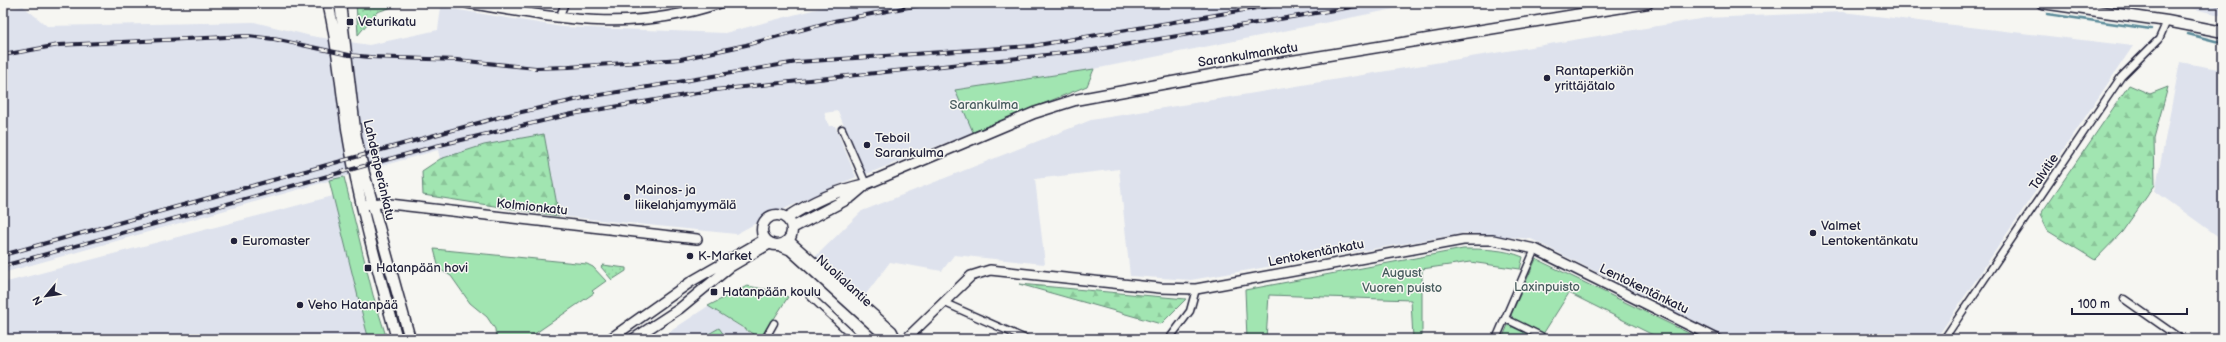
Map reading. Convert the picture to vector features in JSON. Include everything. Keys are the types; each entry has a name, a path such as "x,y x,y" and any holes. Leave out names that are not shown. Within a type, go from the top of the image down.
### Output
{"main road":[{"name":"Lahdenperänkatu","path":"328,3 336,41 349,143 410,339"},
{"name":"Lahdenperänkatu","path":"340,3 356,137 367,204 397,339"},
{"name":"Sarankulmankatu","path":"787,218 833,194 866,184 1034,113 1075,100 1243,69 1648,3"},
{"path":"2042,3 2167,21 2223,32"},
{"name":"Sarankulmankatu","path":"792,228 851,197 866,184"},
{"path":"777,215 787,218 792,228 788,240 771,242 762,228 767,218 777,215"}],"street":[{"path":"467,3 559,18 616,22 638,21 665,17 720,3"},
{"path":"559,18 565,3"},
{"name":"Talvitie","path":"1944,339 2121,77 2159,39 2167,21"},
{"path":"842,129 866,184"},
{"name":"Kolmionkatu","path":"367,204 381,203 697,239"},
{"name":"Nuolialantie","path":"788,240 892,331 896,339"},
{"name":"Lentokentänkatu","path":"906,339 946,302 971,276 990,270 1160,288 1196,289 1463,240 1493,240 1535,249 1717,339"},
{"path":"610,339 697,278 737,257 771,242"},
{"path":"633,339 679,309 730,267 771,242"},
{"name":"Nuolialantie","path":"771,242 790,250 885,336 892,339"},
{"path":"1496,339 1506,319 1535,249"},
{"path":"1169,339 1190,312 1196,289"},
{"path":"810,296 856,339"},
{"path":"2124,299 2181,339"},
{"path":"946,302 1026,339"},
{"path":"1506,319 1541,336"},
{"path":"766,339 774,323"},
{"name":"Lentokentänkatu","path":"911,339 919,326"}],"shaded area":[{"path":"839,3 1424,3 1094,69 956,90 973,132 864,175 838,111 824,113 829,126 835,126 856,177 773,214 736,234 559,216 544,134 484,145 440,159 438,150 3,273 3,11 23,6 47,26 254,22 311,36 369,45 438,30 441,7 563,27 725,33"},
{"path":"2170,3 2223,3 2223,16 2175,4"},
{"path":"1842,12 2133,46 1936,339 1730,339 1531,239 1466,233 1191,280 1130,276 1119,169 1035,179 1045,264 954,255 942,271 890,262 863,298 815,257 862,211 1091,120 1706,18"},
{"path":"2180,62 2223,70 2223,240 2155,191"},
{"path":"333,196 368,336 366,339 3,339 3,283"},
{"path":"708,306 759,339 659,339"}],"green space":[{"path":"356,3 405,3 377,12 358,35"},
{"name":"Sarankulma","path":"1094,69 1087,86 973,132 955,90"},
{"path":"2129,85 2150,94 2168,87 2154,138 2155,185 2122,232 2095,260 2048,231 2040,215"},
{"path":"544,134 559,216 423,195 422,171 440,159 484,145"},
{"path":"344,177 373,295 387,339 366,339 368,336 329,180"},
{"path":"434,249 587,264 593,267 606,281 592,291 594,293 527,339 496,339 495,329 487,317 470,303 451,276 439,269"},
{"name":"August Vuoren puisto","path":"1463,249 1486,249 1501,251 1523,257 1520,269 1470,262 1422,269 1422,339 1413,339 1411,300 1269,295 1266,339 1247,339 1245,290"},
{"name":"Laxinpuisto","path":"1536,259 1701,339 1661,339 1569,293 1543,334 1516,321 1511,315"},
{"path":"603,265 626,268 626,271 612,280 601,267"},
{"path":"1019,284 1186,299 1161,324"},
{"path":"747,286 775,291 788,297 761,339 708,306"},
{"path":"1508,325 1539,339 1502,339"},
{"path":"719,328 727,339 700,339"}],"waterway":[{"path":"2047,14 2151,29"},
{"path":"2188,34 2223,43"}],"railway":[{"path":"3,55 59,45 248,36 274,39 349,55 457,60 536,68 569,67 681,59 746,45 834,21 930,3"},
{"path":"3,255 500,117 588,97 797,62 1032,46 1286,3"},
{"path":"3,266 436,146 572,114 715,90 1093,50 1376,3"},
{"path":"2215,3 2223,5"}],"place":[{"name":"Veturikatu","path":"350,22"},
{"name":"Rantaperkiön yrittäjätalo","path":"1547,78"},
{"name":"Teboil Sarankulma","path":"867,145"},
{"name":"Mainos- ja liikelahjamyymälä","path":"627,197"},
{"name":"Valmet Lentokentänkatu","path":"1813,233"},
{"name":"Euromaster","path":"234,241"},
{"name":"K-Market","path":"690,256"},
{"name":"Hatanpään hovi","path":"368,268"},
{"name":"Hatanpään koulu","path":"714,292"},
{"name":"Veho Hatanpää","path":"300,305"}]}
